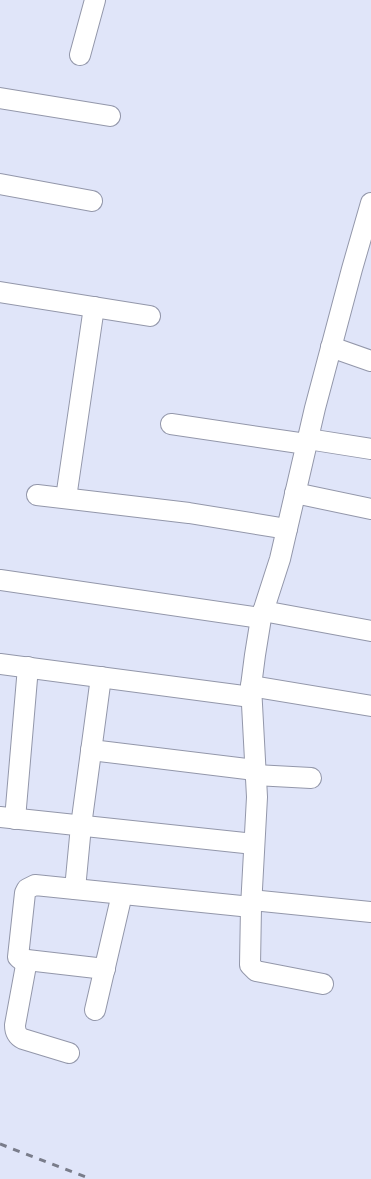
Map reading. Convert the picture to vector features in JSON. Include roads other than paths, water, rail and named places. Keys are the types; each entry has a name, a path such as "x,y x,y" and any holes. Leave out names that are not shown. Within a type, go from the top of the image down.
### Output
{"street":[{"path":"80,55 95,0"},
{"path":"0,98 110,116"},
{"path":"0,184 92,201"},
{"path":"323,984 256,971 250,965 256,798 251,691 262,615 280,559 330,347 371,203"},
{"path":"0,292 150,316"},
{"path":"66,498 94,307"},
{"path":"330,347 371,361"},
{"path":"171,424 371,449"},
{"path":"295,493 371,509"},
{"path":"37,495 189,513 287,529"},
{"path":"0,580 371,630"},
{"path":"0,664 101,677 251,691 371,706"},
{"path":"28,667 8,818 254,844"},
{"path":"75,889 81,826 101,677"},
{"path":"91,750 311,778"},
{"path":"105,969 20,959 18,957 17,953 26,889 35,885 122,894 371,912"},
{"path":"95,1010 122,894"},
{"path":"28,960 15,1032 18,1037 23,1040 69,1053"}],"railway":[{"path":"0,1144 91,1179"}]}
